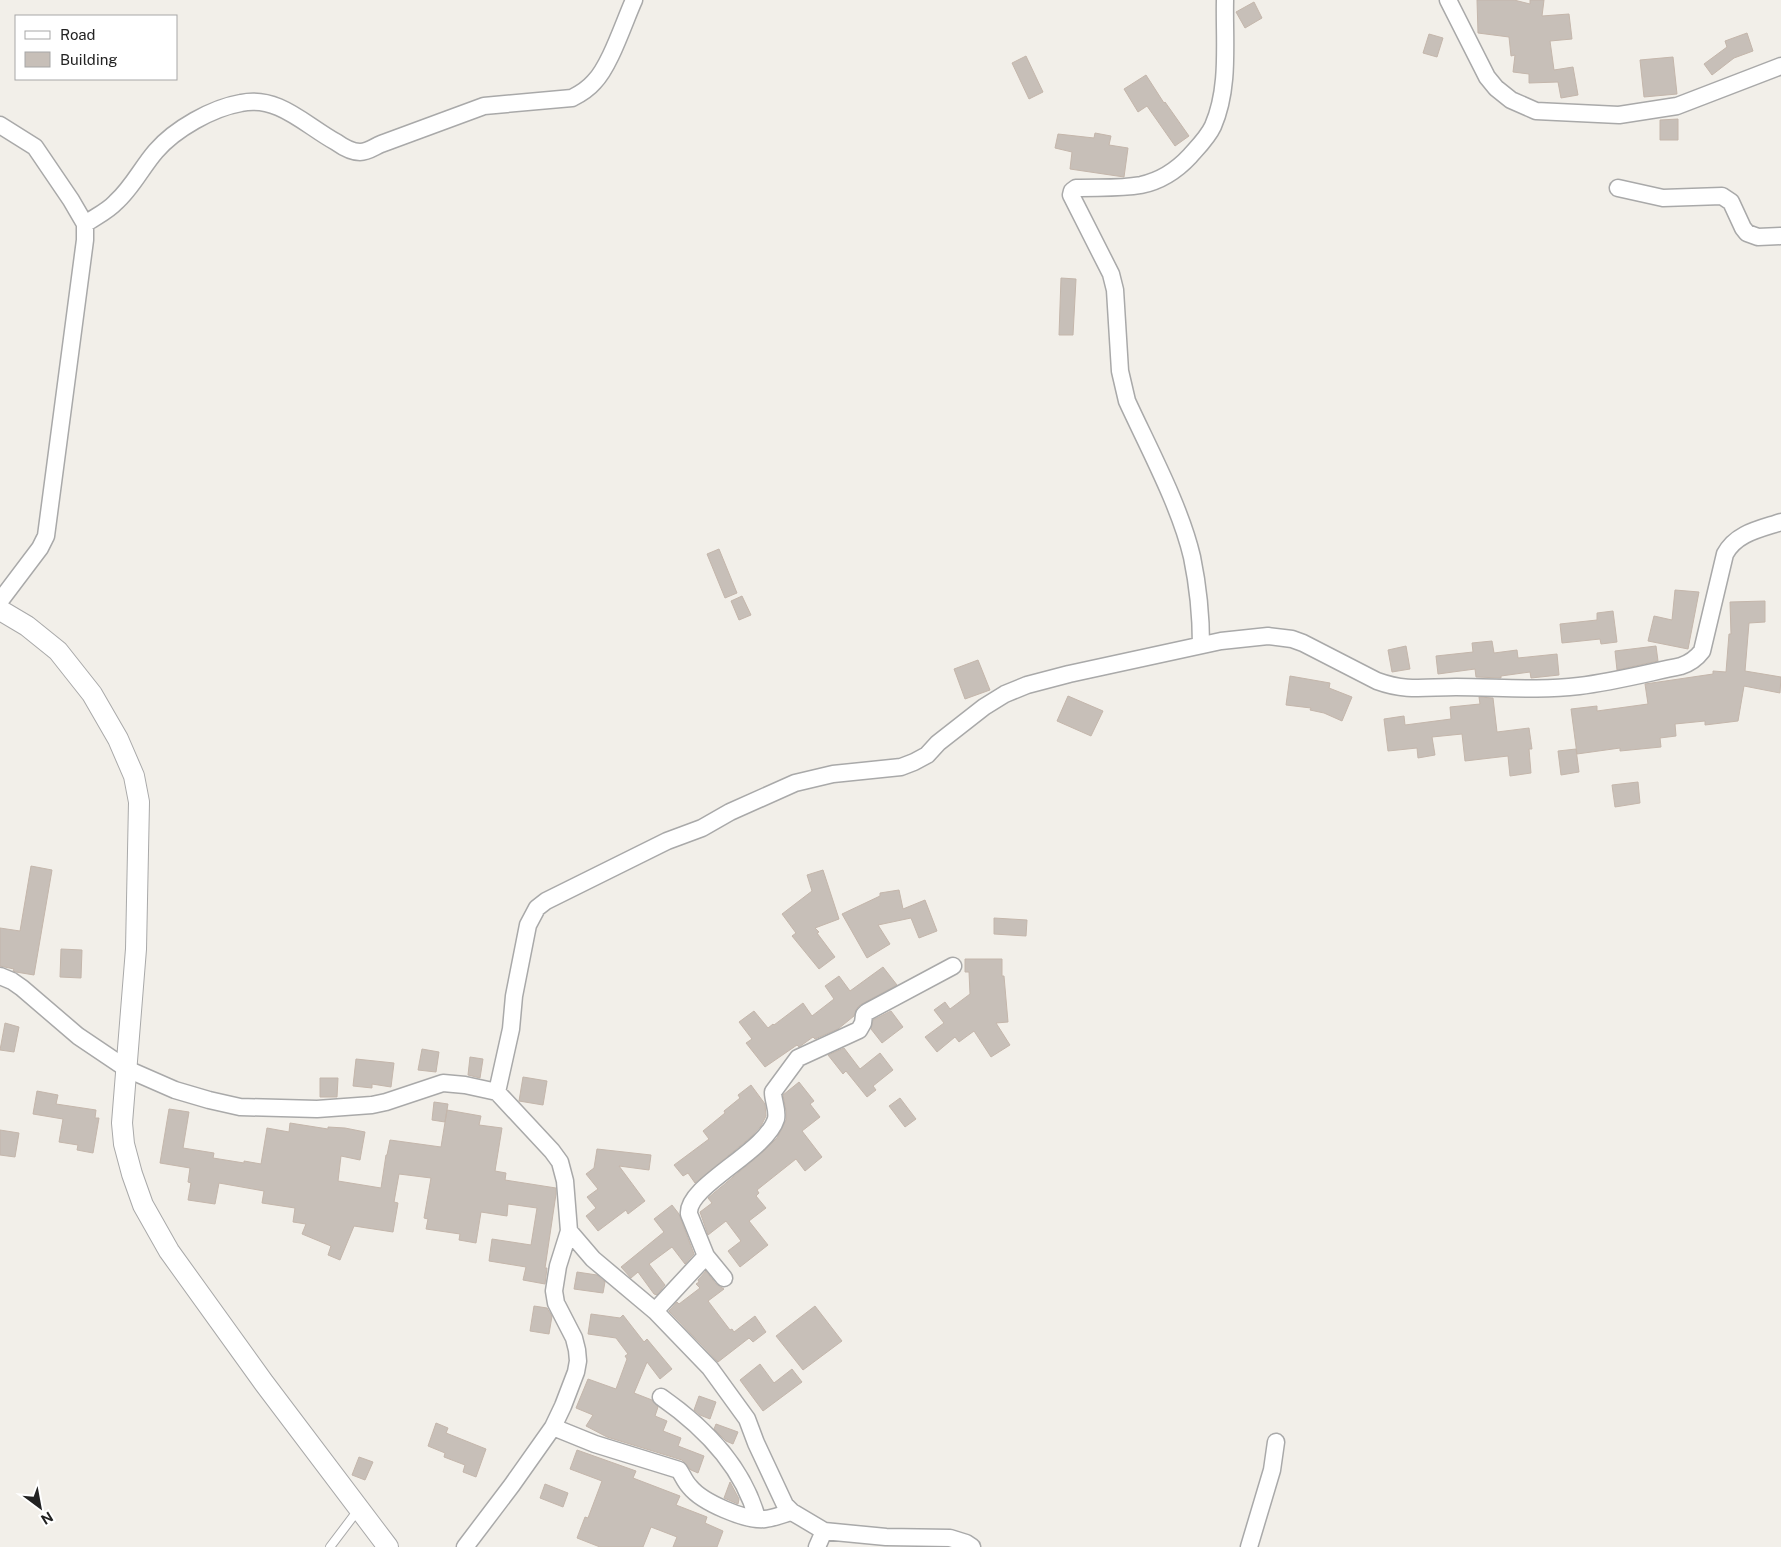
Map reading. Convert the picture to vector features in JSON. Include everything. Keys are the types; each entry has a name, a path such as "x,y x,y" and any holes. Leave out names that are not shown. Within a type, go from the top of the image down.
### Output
{"street":[{"path":"85,224 116,203 157,150 174,134 214,112 242,102 267,102 280,106 316,132 350,151 358,152 368,151 381,144 484,106 572,98 594,82 604,69 634,0"},
{"path":"1201,645 1201,622 1192,556 1178,516 1127,401 1123,386 1120,371 1116,290 1111,274 1071,195 1072,191 1076,188 1117,188 1142,185 1154,181 1168,175 1184,163 1204,140 1213,126 1222,94 1224,80 1225,0"},
{"path":"1448,0 1487,77 1496,88 1512,100 1536,111 1619,115 1677,106 1781,66"},
{"path":"0,125 35,147 72,200 85,224 85,240 46,536 40,548 0,601"},
{"path":"1618,188 1663,198 1722,196 1731,202 1747,233 1758,237 1781,236"},
{"path":"497,1092 511,1029 514,996 528,925 537,908 546,901 667,841 702,828 730,812 795,783 832,774 901,767 914,762 927,755 938,743 984,707 1005,694 1027,685 1221,641 1268,636 1292,639 1377,681 1406,689 1449,687 1527,689 1580,686 1681,666 1696,659 1702,651 1725,554 1730,545 1747,533 1781,522"},
{"path":"0,610 27,626 64,658 92,694 101,709 118,739 134,776 139,802 136,950 122,1123 132,1174 143,1205 175,1259 264,1383 388,1547"},
{"path":"724,1278 706,1256 689,1214 688,1209 692,1200 720,1174 738,1161 771,1128 777,1113 774,1092 794,1062 803,1055 859,1030 863,1023 864,1015 867,1012 953,966"},
{"path":"0,976 22,988 78,1036 127,1070 175,1090 209,1100 240,1106 273,1109 317,1109 372,1105 443,1083 465,1085 497,1092 552,1151 560,1162 565,1181 569,1231 558,1266 554,1297 574,1338 578,1361 566,1399 553,1427 512,1485 464,1547"},
{"path":"569,1231 593,1259 655,1311 710,1368 743,1412 782,1501 792,1512 824,1531 886,1536 950,1538 972,1547"},
{"path":"655,1311 706,1256"},
{"path":"661,1398 693,1421 723,1454 742,1481 757,1518"},
{"path":"553,1427 595,1444 679,1470 691,1489 724,1509 748,1517 764,1519 792,1512"},
{"path":"1249,1547 1272,1470 1276,1442"},
{"path":"817,1547 824,1531"}],"lane":[{"path":"330,1547 359,1508"}],"building":[{"path":"1477,0 1514,0 1530,4 1530,0 1544,0 1542,16 1569,14 1572,39 1550,41 1554,70 1573,67 1578,95 1561,98 1558,82 1529,83 1529,74 1513,72 1515,55 1511,56 1509,37 1478,33"},
{"path":"1254,2 1262,18 1245,28 1236,12"},
{"path":"1747,33 1753,51 1734,58 1712,75 1704,64 1727,47 1725,41"},
{"path":"1429,34 1443,38 1437,57 1423,53"},
{"path":"1026,56 1043,92 1029,99 1012,63"},
{"path":"1673,57 1677,94 1644,97 1640,60"},
{"path":"1146,75 1189,136 1175,146 1147,106 1138,112 1124,89"},
{"path":"1678,119 1678,140 1660,140 1660,120"},
{"path":"1095,133 1111,136 1109,145 1128,148 1124,177 1070,169 1072,152 1055,148 1058,134 1094,138"},
{"path":"1061,278 1076,279 1073,335 1059,335"},
{"path":"719,549 737,593 725,598 707,554"},
{"path":"1675,590 1699,592 1688,649 1648,641 1654,616 1672,620"},
{"path":"742,596 751,615 739,620 731,601"},
{"path":"1765,601 1765,622 1749,623 1745,671 1781,677 1780,693 1744,686 1738,721 1705,725 1705,721 1675,724 1676,736 1660,738 1661,747 1620,751 1620,748 1577,754 1571,709 1597,706 1597,711 1648,704 1645,684 1713,674 1713,671 1726,672 1729,634 1731,634 1730,602"},
{"path":"1613,611 1617,642 1601,644 1600,639 1562,643 1560,624 1597,620 1597,613"},
{"path":"1492,641 1494,653 1517,650 1518,658 1557,654 1559,675 1531,678 1530,672 1501,676 1501,678 1476,677 1475,669 1438,674 1436,656 1473,652 1472,643"},
{"path":"1406,646 1410,669 1392,672 1388,650"},
{"path":"1656,646 1658,661 1617,670 1615,651"},
{"path":"978,660 990,690 965,699 954,669"},
{"path":"1290,676 1330,683 1329,688 1352,697 1342,721 1324,713 1310,710 1311,708 1286,705"},
{"path":"1068,696 1103,711 1091,736 1057,721"},
{"path":"1479,697 1493,698 1497,732 1529,728 1532,749 1529,749 1531,773 1510,776 1508,756 1465,761 1462,734 1432,737 1435,755 1418,758 1417,748 1388,751 1384,719 1404,716 1405,725 1451,719 1450,707 1480,704"},
{"path":"1576,749 1579,772 1561,775 1558,751"},
{"path":"1638,782 1640,803 1615,807 1612,785"},
{"path":"31,866 52,870 34,975 16,972 13,971 14,969 0,966 0,928 20,931"},
{"path":"823,870 839,919 815,928 835,957 819,969 792,936 796,933 782,914 812,891 807,875"},
{"path":"899,890 903,909 925,900 937,931 919,938 911,918 878,925 890,944 867,958 842,914 880,896 880,893"},
{"path":"994,918 1027,920 1026,936 994,934"},
{"path":"61,949 82,950 81,978 60,977"},
{"path":"965,959 1002,959 1002,976 1004,976 1008,1022 996,1023 1010,1045 991,1057 974,1031 959,1042 955,1037 937,1052 925,1037 944,1023 934,1010 945,1002 950,1009 970,994 969,972 965,972"},
{"path":"883,967 897,985 860,1005 854,1016 838,1029 815,1039 813,1037 799,1047 797,1045 765,1067 746,1043 752,1039 739,1022 754,1011 768,1028 803,1003 812,1016 834,999 825,986 839,976 850,991"},
{"path":"891,1011 903,1027 882,1043 871,1029 873,1020"},
{"path":"5,1023 19,1027 14,1052 0,1050"},
{"path":"844,1048 860,1069 880,1053 893,1070 873,1086 876,1090 867,1097 846,1071 843,1074 828,1055"},
{"path":"422,1049 439,1052 436,1072 418,1070"},
{"path":"470,1057 483,1059 480,1078 468,1075"},
{"path":"356,1059 394,1063 391,1087 372,1084 372,1088 353,1086"},
{"path":"523,1077 547,1081 543,1105 519,1101"},
{"path":"320,1078 338,1078 337,1097 320,1097"},
{"path":"799,1082 814,1101 810,1104 820,1117 802,1131 822,1157 805,1171 796,1159 757,1190 759,1193 756,1196 766,1208 749,1221 768,1245 740,1267 728,1251 741,1241 726,1221 708,1235 700,1212 712,1203 708,1198 777,1138 786,1120 783,1095"},
{"path":"751,1085 765,1104 766,1116 761,1126 751,1137 695,1183 688,1173 683,1176 674,1165 709,1139 703,1131 725,1113 724,1111 740,1098 738,1095"},
{"path":"37,1091 58,1095 56,1104 96,1110 95,1118 99,1118 93,1153 77,1150 78,1145 59,1142 63,1119 33,1114"},
{"path":"900,1098 916,1119 905,1127 889,1106"},
{"path":"434,1102 448,1104 445,1122 432,1120"},
{"path":"169,1109 189,1112 183,1148 214,1153 213,1158 244,1163 244,1161 261,1164 267,1128 289,1132 290,1123 328,1129 328,1127 345,1128 365,1132 360,1160 341,1156 338,1181 381,1188 390,1140 441,1147 447,1110 481,1116 479,1125 502,1128 495,1171 506,1173 505,1180 556,1188 545,1268 547,1268 545,1284 523,1280 526,1267 489,1261 492,1239 531,1245 537,1208 508,1204 507,1216 481,1212 476,1243 459,1240 460,1234 426,1229 428,1219 424,1218 431,1178 399,1174 394,1202 398,1203 393,1232 354,1226 340,1260 328,1255 331,1246 302,1234 306,1224 293,1222 295,1208 262,1203 264,1191 219,1183 215,1204 188,1200 191,1183 188,1182 190,1168 160,1163"},
{"path":"0,1130 19,1133 15,1157 0,1155"},
{"path":"597,1149 651,1155 649,1170 619,1166 645,1201 628,1214 626,1210 598,1231 586,1216 596,1208 587,1197 598,1189 586,1174 594,1168"},
{"path":"672,1205 679,1214 694,1254 685,1264 672,1247 649,1264 665,1285 657,1295 654,1294 638,1272 631,1278 621,1267 664,1232 654,1219"},
{"path":"706,1271 716,1284 724,1289 708,1301 730,1330 732,1329 734,1332 755,1316 766,1332 753,1342 749,1338 718,1362 669,1311 677,1302 679,1304 700,1288 696,1284"},
{"path":"577,1272 597,1275 605,1282 603,1293 574,1289"},
{"path":"534,1306 547,1308 552,1316 549,1334 530,1331"},
{"path":"815,1306 842,1341 803,1370 776,1336"},
{"path":"591,1314 620,1318 623,1315 644,1342 647,1339 672,1369 660,1379 647,1362 634,1393 652,1400 658,1407 655,1416 667,1421 663,1431 681,1438 678,1446 704,1456 698,1473 691,1470 682,1460 607,1437 586,1426 593,1415 576,1408 588,1379 616,1389 627,1359 625,1356 628,1354 616,1338 588,1334"},
{"path":"760,1364 774,1383 792,1369 802,1382 763,1411 740,1380"},
{"path":"699,1396 716,1402 710,1419 694,1410"},
{"path":"436,1423 448,1428 446,1433 486,1449 476,1477 463,1472 465,1465 444,1457 445,1453 428,1446"},
{"path":"716,1424 738,1432 733,1444 726,1441 714,1429"},
{"path":"577,1450 636,1471 633,1478 680,1496 676,1505 707,1517 705,1523 723,1531 717,1547 673,1547 677,1537 651,1527 643,1547 600,1547 577,1538 585,1517 588,1518 602,1481 570,1469"},
{"path":"359,1457 373,1462 365,1480 352,1475"},
{"path":"730,1482 739,1499 738,1504 724,1498"},
{"path":"545,1484 568,1493 563,1507 540,1498"}]}
